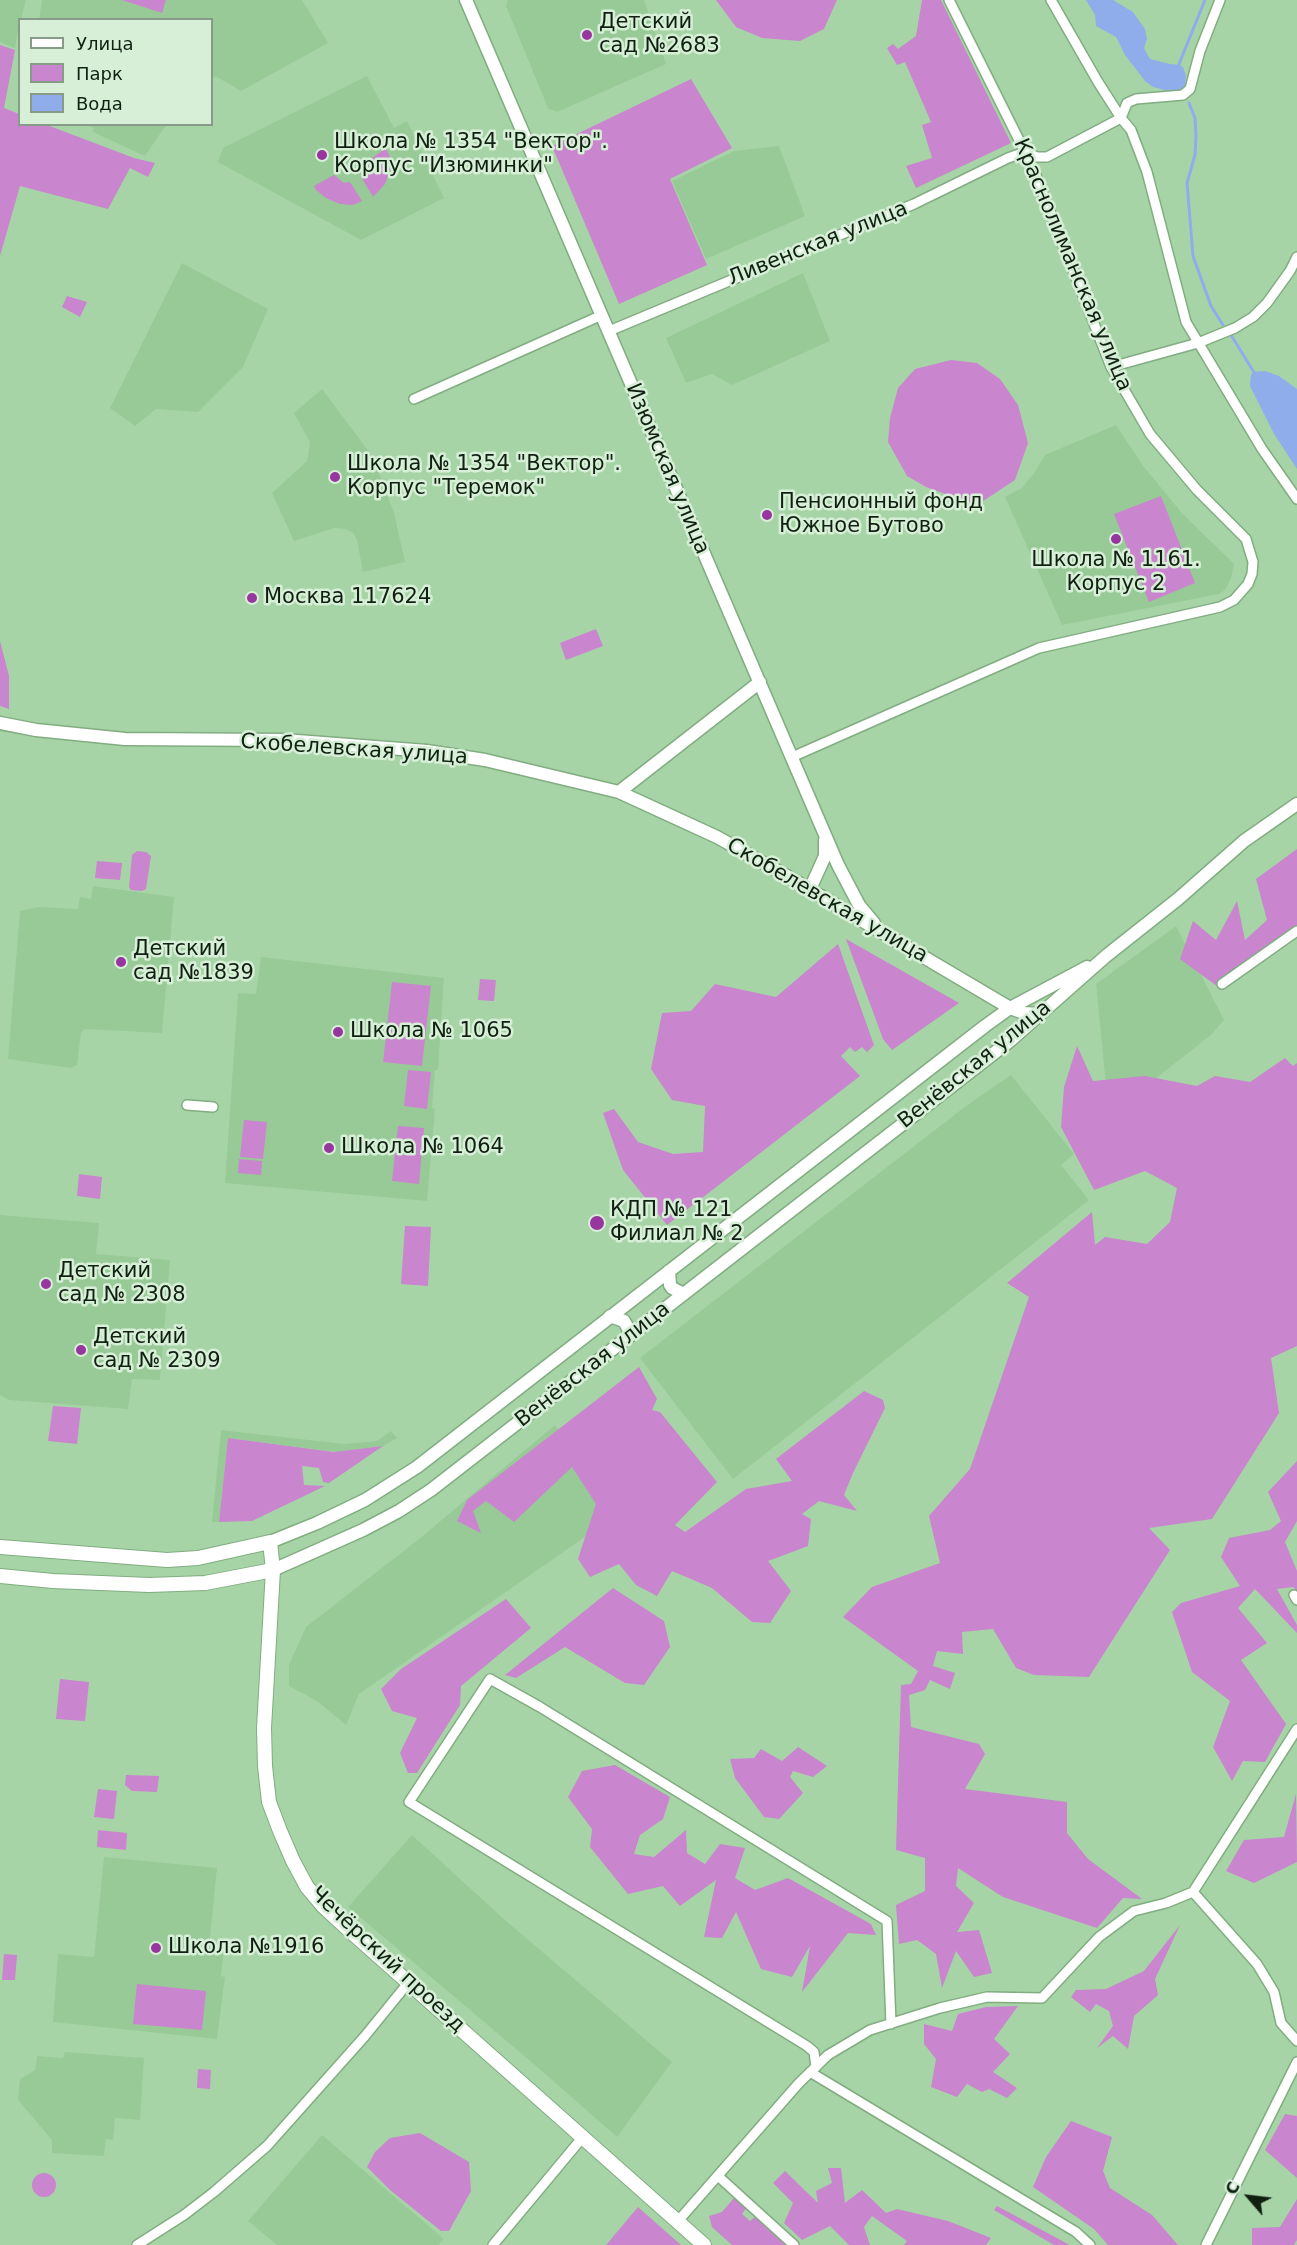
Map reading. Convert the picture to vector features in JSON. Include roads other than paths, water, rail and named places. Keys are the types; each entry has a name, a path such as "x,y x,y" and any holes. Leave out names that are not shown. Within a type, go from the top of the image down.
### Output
{"main road":[{"name":"Венёвская улица","path":"0,1547 167,1560 198,1558 270,1542"},
{"name":"Чечёрский проезд","path":"270,1542 273,1570 264,1728 265,1766 269,1802 293,1861 308,1887 330,1912 408,1983 704,2245"},
{"name":"Венёвская улица","path":"0,1576 149,1585 205,1583 273,1570"}],"street":[{"name":"Изюмская улица","path":"466,0 825,836 859,905 881,931"},
{"name":"Краснолиманская улица","path":"792,757 1039,648 1220,608 1234,600 1248,584 1254,562 1246,539 1197,490 1150,434 1111,368 1025,152 949,0"},
{"path":"1051,0 1121,118 1131,130 1147,172 1186,322 1262,449 1297,499"},
{"path":"1025,152 1037,157 1047,157 1121,118 1127,103 1136,99 1183,95 1190,89 1200,51 1220,0"},
{"name":"Ливенская улица","path":"609,331 914,204 1025,152"},
{"path":"1111,368 1198,343 1235,328 1253,317 1273,295 1290,271 1297,256"},
{"path":"414,399 602,315"},
{"path":"619,792 760,682"},
{"name":"Скобелевская улица","path":"0,723 36,730 124,739 284,740 427,751 485,760 619,792 717,837 810,889 1010,1008"},
{"name":"Венёвская улица","path":"273,1570 363,1530 399,1511 431,1490 1011,1041 1106,956 1178,899 1244,841 1297,804"},
{"path":"810,889 825,856 825,836"},
{"path":"1222,984 1297,931"},
{"name":"Венёвская улица","path":"270,1542 365,1500 417,1467 985,1026 1010,1008 1106,956"},
{"path":"981,990 991,1007 990,1019 985,1026"},
{"path":"1010,1008 1024,1013 1040,1014"},
{"path":"1010,1008 1019,1022 1011,1041"},
{"path":"186,1105 213,1107"},
{"path":"669,1271 670,1285 684,1294"},
{"path":"610,1316 624,1321 629,1330 628,1337"},
{"path":"813,2069 814,2052 807,2046 409,1802 490,1679 540,1707 887,1921 891,2024"},
{"path":"678,2221 828,2055 870,2030 940,2008 987,1997 1042,1998 1099,1937 1134,1911 1166,1903 1193,1892 1297,1729"},
{"path":"1193,1892 1257,1964 1274,1992 1281,2023 1297,2041"},
{"path":"137,2245 184,2216 267,2146 365,2036 408,1983"},
{"path":"1206,2245 1297,2062"},
{"path":"813,2069 1076,2232 1090,2245"},
{"path":"493,2245 582,2138"},
{"path":"718,2176 794,2245"}],"water":[{"path":"1086,0 1113,0 1133,12 1145,29 1147,39 1144,48 1150,59 1183,67 1186,76 1184,93 1153,87 1145,81 1125,55 1116,37 1096,26 1095,15"},
{"path":"1265,371 1279,376 1297,389 1297,469 1274,434 1250,386 1253,372"}],"waterway":[{"path":"1179,64 1205,0"},
{"path":"1189,103 1195,118 1196,136 1195,155 1187,183 1193,256 1211,306 1223,325"},
{"path":"1231,335 1255,374"}],"place":[{"name":"Детский сад №2683","path":"587,35"},
{"name":"Школа № 1354 \"Вектор\". Корпус \"Изюминки\"","path":"322,155"},
{"name":"Школа № 1354 \"Вектор\". Корпус \"Теремок\"","path":"335,477"},
{"name":"Пенсионный фонд Южное Бутово","path":"767,515"},
{"name":"Школа № 1161. Корпус 2","path":"1116,539"},
{"name":"Москва 117624","path":"252,598"},
{"name":"Детский сад №1839","path":"121,962"},
{"name":"Школа № 1065","path":"338,1032"},
{"name":"Школа № 1064","path":"329,1148"},
{"name":"КДП № 121 Филиал № 2","path":"597,1223"},
{"name":"Детский сад № 2308","path":"46,1284"},
{"name":"Детский сад № 2309","path":"81,1350"},
{"name":"Школа №1916","path":"156,1948"}]}
